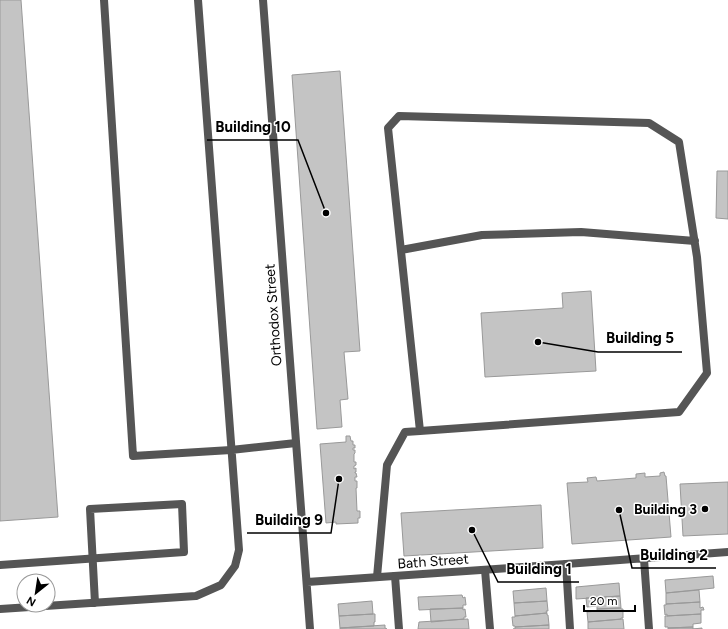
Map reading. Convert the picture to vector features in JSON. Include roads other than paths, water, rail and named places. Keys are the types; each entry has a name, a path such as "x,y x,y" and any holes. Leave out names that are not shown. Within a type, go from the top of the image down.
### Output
{"street":[{"path":"104,0 133,456 231,450 296,443"},
{"path":"0,609 196,596 221,585 235,566 239,550 198,0"},
{"name":"Orthodox Street","path":"262,0 310,629"},
{"path":"378,577 387,465 405,432 420,431 679,412 707,373 697,257 679,142 649,123 399,116 388,128 420,431"},
{"path":"401,250 482,235 582,232 695,241"},
{"path":"0,565 93,559 184,552 182,504 90,509 93,559 95,603"},
{"name":"Bath Street","path":"307,582 728,552"},
{"path":"644,559 649,629"},
{"path":"566,564 570,629"},
{"path":"485,570 490,629"},
{"path":"395,576 399,629"}],"place":[{"name":"Building 10","path":"326,213"},
{"name":"Building 5","path":"538,342"},
{"name":"Building 9","path":"339,479"},
{"name":"Building 3","path":"705,509"},
{"name":"Building 2","path":"619,510"},
{"name":"Building 1","path":"472,530"}]}
